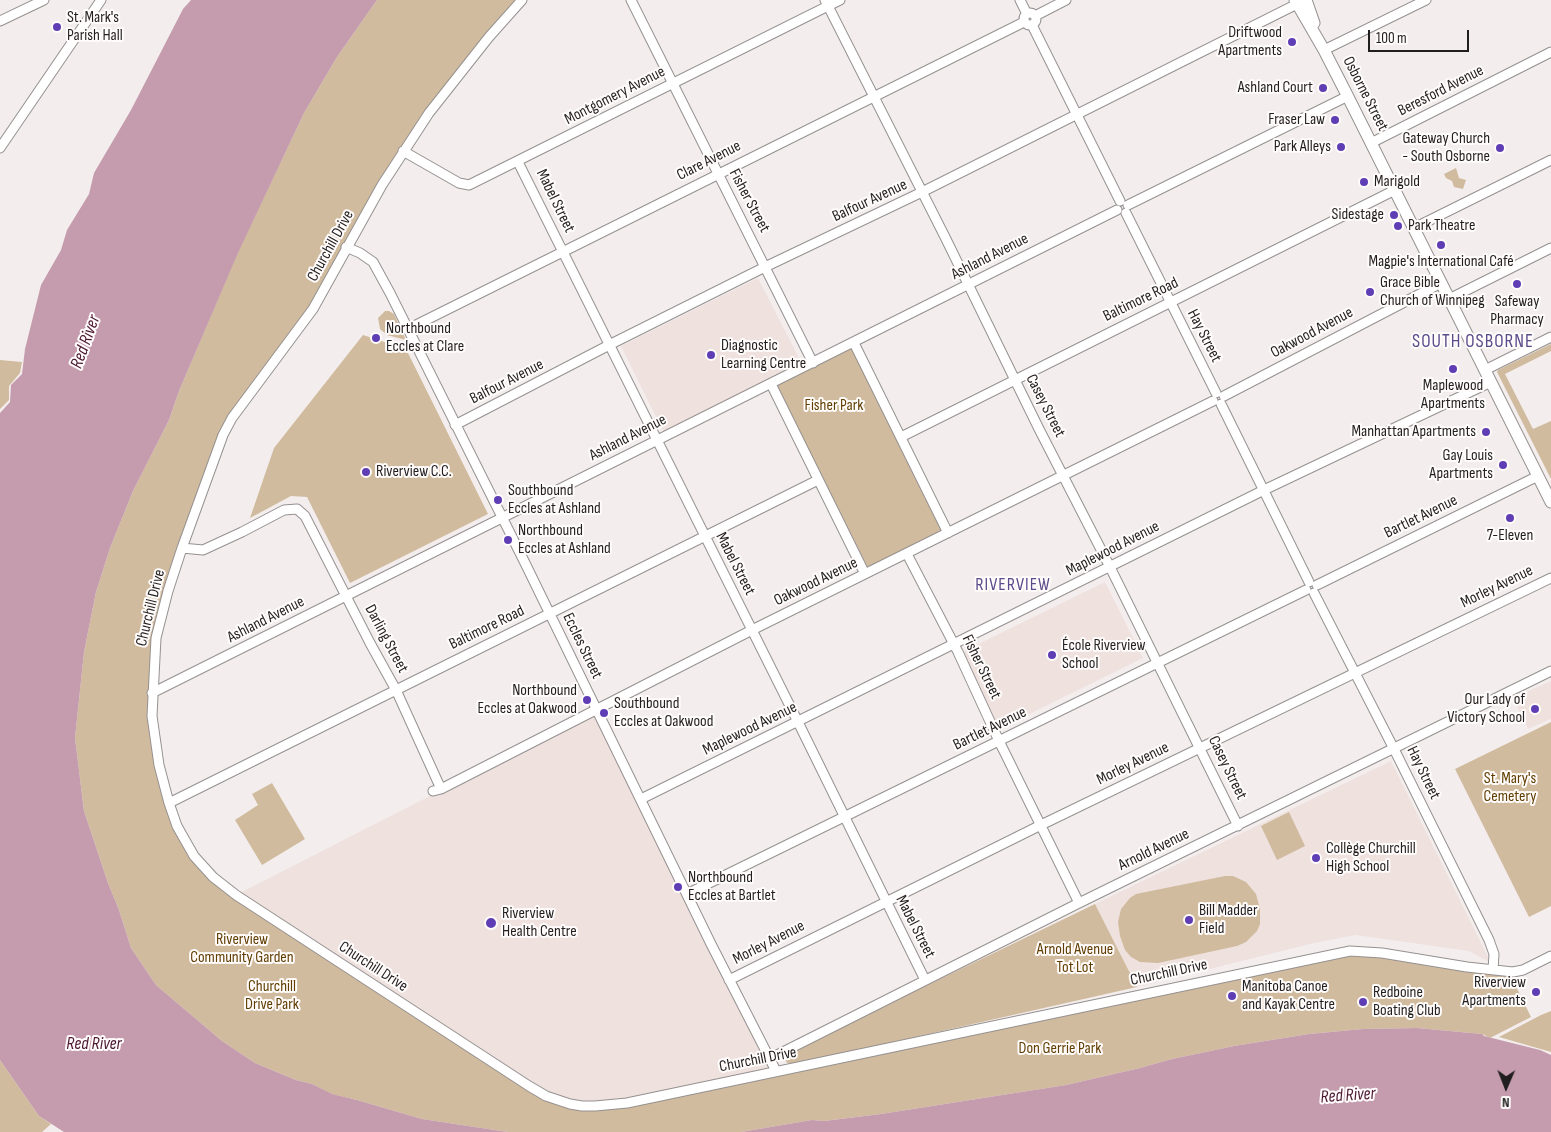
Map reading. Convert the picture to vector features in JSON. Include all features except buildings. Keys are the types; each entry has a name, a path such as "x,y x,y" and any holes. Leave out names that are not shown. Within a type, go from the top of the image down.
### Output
{"main road":[{"name":"Osborne Street","path":"1299,1 1551,502"}],"street":[{"path":"0,21 44,0"},
{"path":"0,148 101,0"},
{"name":"Churchill Drive","path":"522,0 448,88 403,151 346,247 304,324 232,418 223,435 182,548 160,621 154,656 152,716 155,744 169,803 177,826 194,856 213,877 236,895 486,1059 546,1096 570,1104 595,1106 627,1103 1350,951 1382,953 1513,972 1523,970 1551,956"},
{"name":"Montgomery Avenue","path":"403,151 463,184 469,185 672,84 827,3 840,0"},
{"name":"Hay Street","path":"1020,0 1494,951 1493,970"},
{"name":"Clare Avenue","path":"408,329 1066,0"},
{"path":"1324,50 1426,0"},
{"name":"Fisher Street","path":"634,1 672,84 743,221 813,363"},
{"name":"Balfour Avenue","path":"455,425 609,345 1078,115 1299,1"},
{"name":"Casey Street","path":"827,3 1238,826"},
{"name":"Beresford Avenue","path":"1371,143 1551,52"},
{"name":"Ashland Avenue","path":"152,693 1348,96"},
{"path":"1414,228 1551,160"},
{"name":"Mabel Street","path":"518,162 925,980"},
{"name":"Baltimore Road","path":"901,437 1394,190"},
{"name":"Eccles Street","path":"346,247 360,253 373,262 408,329 729,980 771,1058 776,1071"},
{"path":"1449,299 1551,248"},
{"name":"Oakwood Avenue","path":"437,790 752,630 1219,399 1441,283"},
{"path":"1485,370 1551,337"},
{"path":"854,342 948,533"},
{"name":"Maplewood Avenue","path":"641,799 1264,490 1491,382"},
{"path":"771,384 865,574"},
{"name":"Bartlet Avenue","path":"687,894 1538,476"},
{"name":"Baltimore Road","path":"169,803 818,480"},
{"name":"Darling Street","path":"182,548 203,550 284,510 297,510 305,516 396,690 437,790"},
{"name":"Fisher Street","path":"907,554 954,645 999,741 1080,903"},
{"name":"Morley Avenue","path":"729,980 1041,825 1551,578"},
{"name":"Arnold Avenue","path":"771,1058 1080,903 1551,671"}],"shaded area":[{"name":"Diagnostic Learning Centre","path":"758,278 802,364 664,433 621,346"},
{"name":"École Riverview School","path":"1105,582 1143,658 999,729 962,652"},
{"name":"Our Lady of Victory School","path":"1551,681 1551,719 1528,729 1513,698"},
{"name":"Riverview Health Centre","path":"596,711 776,1071 582,1106 546,1096 236,895"},
{"name":"Collège Churchill High School","path":"1391,761 1491,963 1469,951 1356,935 1314,943 1137,987 1095,904"}],"green space":[{"name":"Churchill Drive Park","path":"377,0 522,0 429,113 313,309 232,418 160,621 152,716 177,826 213,877 547,1096 595,1106 1350,951 1509,972 1531,1017 1490,1038 1482,1034 1417,1028 1363,1029 1309,1034 1234,1046 1172,1059 1066,1085 881,1114 824,1121 812,1120 741,1132 508,1132 422,1119 331,1094 312,1084 296,1080 255,1063 222,1041 156,985 131,948 84,811 75,738 84,652 96,592 110,548 133,491 169,420 179,391 238,252 304,113 337,57"},
{"path":"1456,168 1459,178 1466,180 1463,189 1454,187 1452,181 1446,178 1444,174"},
{"path":"385,311 394,314 406,340 387,335 380,329 378,318"},
{"name":"Riverview C.C.","path":"363,335 406,349 488,514 350,583 307,497 291,496 250,518 274,448"},
{"path":"1551,344 1551,351 1505,374 1533,429 1551,421 1551,479 1497,372"},
{"name":"Fisher Park","path":"853,347 942,531 868,568 776,386"},
{"path":"0,360 22,362 20,373 9,386 9,400 0,409"},
{"name":"St. Mary's Cemetery","path":"1551,722 1551,906 1529,917 1455,769"},
{"path":"272,783 305,839 262,865 235,820 258,805 252,794"},
{"path":"1289,812 1305,846 1277,860 1261,826"},
{"name":"Bill Madder Field","path":"1233,876 1246,882 1256,894 1260,909 1260,924 1257,931 1246,942 1237,946 1158,963 1140,962 1131,957 1125,950 1118,922 1121,909 1130,898 1136,894"},
{"name":"Arnold Avenue Tot Lot","path":"1095,904 1137,987 800,1063 787,1063 783,1055"},
{"path":"1551,1011 1551,1052 1499,1037 1541,1015"},
{"path":"0,1060 39,1116 51,1124 42,1132 0,1132"}],"water":[{"name":"Red River","path":"191,0 377,0 337,57 304,113 238,253 179,391 169,420 133,491 110,548 96,592 84,652 75,738 84,811 131,948 156,985 222,1041 255,1063 296,1080 312,1084 332,1094 422,1119 508,1132 64,1132 39,1116 0,1060 0,413 10,402 11,385 22,374 25,349 41,285 61,250 67,230 89,194 94,173 131,110 183,9"},
{"name":"Red River","path":"1417,1028 1482,1034 1540,1050 1551,1055 1551,1132 741,1132 812,1120 824,1121 881,1114 1066,1085 1172,1059 1234,1046 1309,1034 1363,1029"}],"place":[{"name":"St. Mark's Parish Hall","path":"57,27"},
{"name":"Driftwood Apartments","path":"1292,42"},
{"name":"Ashland Court","path":"1323,88"},
{"name":"Fraser Law","path":"1335,120"},
{"name":"Park Alleys","path":"1341,147"},
{"name":"Gateway Church - South Osborne","path":"1500,148"},
{"name":"Marigold","path":"1364,182"},
{"name":"Sidestage","path":"1394,215"},
{"name":"Park Theatre","path":"1398,226"},
{"name":"Magpie's International Café","path":"1441,245"},
{"name":"Safeway Pharmacy","path":"1517,284"},
{"name":"Grace Bible Church of Winnipeg","path":"1370,292"},
{"name":"Northbound Eccles at Clare","path":"376,338"},
{"name":"Diagnostic Learning Centre","path":"711,355"},
{"name":"Maplewood Apartments","path":"1453,369"},
{"name":"Manhattan Apartments","path":"1486,432"},
{"name":"Gay Louis Apartments","path":"1503,465"},
{"name":"Riverview C.C.","path":"366,472"},
{"name":"Southbound Eccles at Ashland","path":"498,500"},
{"name":"7-Eleven","path":"1510,518"},
{"name":"Northbound Eccles at Ashland","path":"508,540"},
{"name":"École Riverview School","path":"1052,655"},
{"name":"Northbound Eccles at Oakwood","path":"587,700"},
{"name":"Our Lady of Victory School","path":"1535,709"},
{"name":"Southbound Eccles at Oakwood","path":"604,713"},
{"name":"Collège Churchill High School","path":"1316,858"},
{"name":"Northbound Eccles at Bartlet","path":"678,887"},
{"name":"Bill Madder Field","path":"1189,920"},
{"name":"Riverview Health Centre","path":"491,923"},
{"name":"Riverview Apartments","path":"1536,992"},
{"name":"Manitoba Canoe and Kayak Centre","path":"1232,996"},
{"name":"Redboine Boating Club","path":"1363,1002"}],"district":[{"name":"SOUTH OSBORNE","path":"1473,342"},
{"name":"RIVERVIEW","path":"1013,585"}],"park label":[{"name":"Riverview Community Garden","path":"242,949"},
{"name":"Don Gerrie Park","path":"1060,1049"}]}
